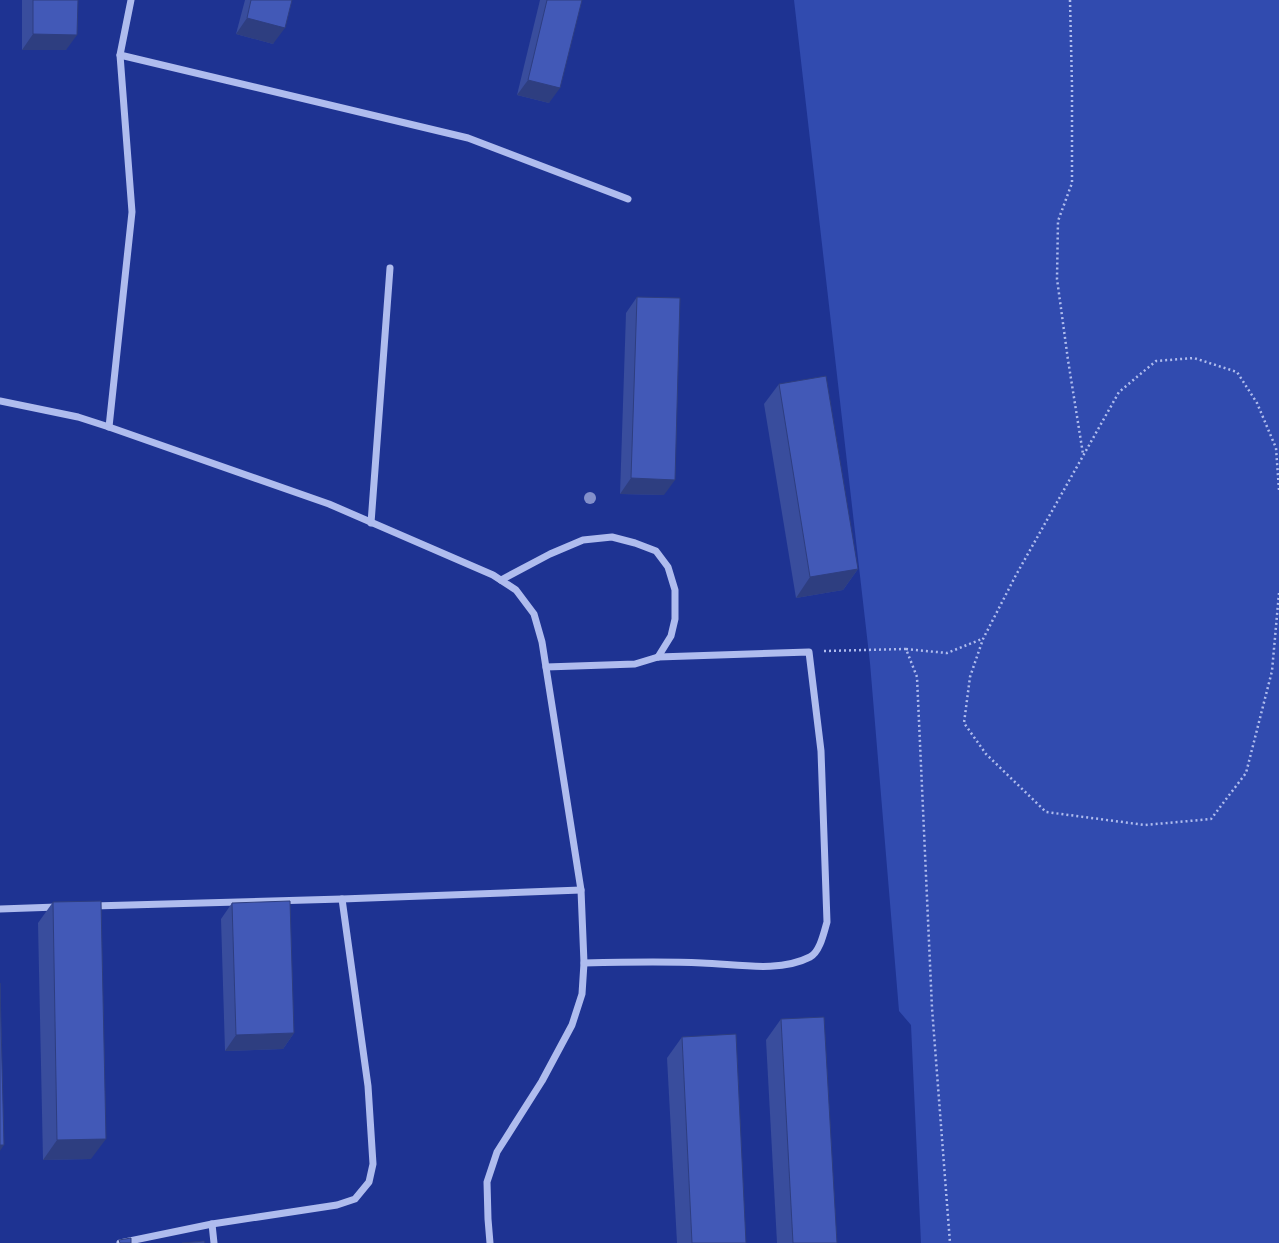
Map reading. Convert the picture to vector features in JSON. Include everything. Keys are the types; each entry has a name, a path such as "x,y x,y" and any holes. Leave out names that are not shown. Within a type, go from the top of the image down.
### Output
{"lane":[{"path":"109,427 132,212 120,55 131,0"},
{"path":"120,55 468,138 628,199"},
{"path":"371,523 390,268"},
{"path":"0,401 78,417 329,504 493,574 516,590 534,614 542,642 581,890 584,963 582,994 572,1025 542,1081 497,1152 487,1182 490,1243"},
{"path":"502,580 550,554 583,540 612,537 635,543 656,552 668,567 675,590 675,619 671,636 658,657"},
{"path":"546,667 635,664 658,657 809,652 821,751 827,922 821,943 812,956 796,962 780,965 681,962 584,963"},
{"path":"87,906 342,899 581,890"},
{"path":"120,1243 212,1224 337,1205 355,1199 369,1182 373,1164 368,1086 342,899"},
{"path":"0,909 64,907"},
{"path":"212,1224 214,1243"}],"path":[{"path":"1070,0 1072,183 1058,221 1057,279 1083,455"},
{"path":"1279,490 1276,448 1257,403 1237,372 1194,358 1156,361 1119,392 1016,575 983,639 970,678 964,723 986,754 1046,812 1145,825 1211,818 1246,773 1272,671 1279,593"},
{"path":"809,652 906,649 947,653 983,639"},
{"path":"906,649 917,677 932,1008 950,1243"}],"shaded area":[{"path":"794,0 1279,0 1279,1243 921,1243 911,1025 899,1011 870,663"}],"building":[{"path":"33,0 78,0 77,35 33,34"},
{"path":"251,0 292,0 285,28 247,18"},
{"path":"547,0 582,0 560,88 528,80"},
{"path":"637,297 680,298 675,480 631,478"},
{"path":"826,376 858,569 810,577 779,384"},
{"path":"101,901 106,1139 57,1140 53,902"},
{"path":"290,901 294,1033 236,1035 232,903"},
{"path":"0,983 4,1145 0,1145"},
{"path":"824,1017 837,1243 793,1243 781,1019"},
{"path":"736,1034 746,1243 692,1243 682,1037"},
{"path":"131,1238 131,1243 120,1243 119,1240"},
{"path":"204,1241 205,1243 182,1243"}]}
